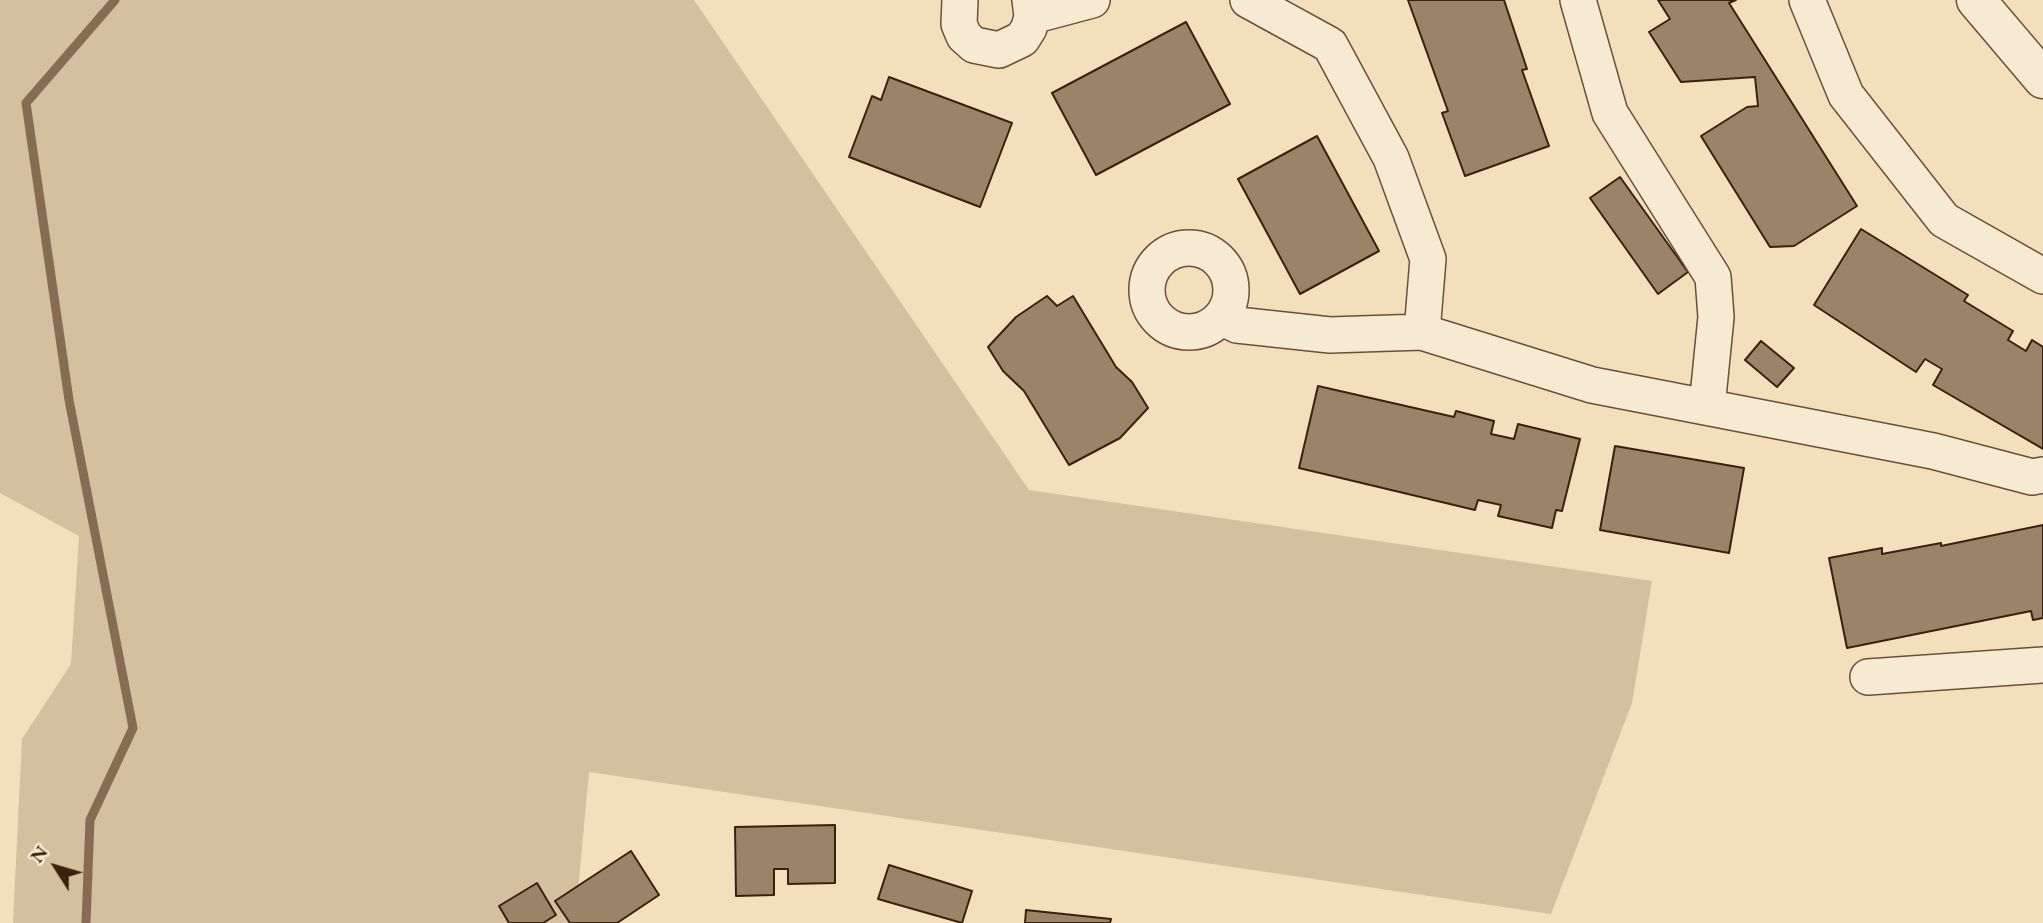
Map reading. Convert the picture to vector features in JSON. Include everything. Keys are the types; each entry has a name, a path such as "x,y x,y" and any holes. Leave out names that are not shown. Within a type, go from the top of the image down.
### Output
{"street":[{"path":"960,0 957,11 964,36 986,50 1011,47 1022,39 1031,8 1092,0"},
{"path":"1248,0 1330,45 1391,158 1428,259 1422,332"},
{"path":"1578,0 1610,113 1713,277 1716,317 1707,407"},
{"path":"1807,0 1846,94 1944,220 2043,276"},
{"path":"1976,0 2043,79"},
{"path":"1221,317 1237,325 1330,335 1422,332 1592,385 1933,451 2032,477 2043,475"},
{"path":"1868,677 2043,665"}],"shaded area":[{"path":"0,0 694,0 1029,490 1652,581 1632,703 1551,914 589,772 575,923 13,923 22,739 71,664 79,536 0,493"}],"building":[{"path":"1408,0 1504,0 1527,69 1522,70 1549,146 1465,176 1442,113 1448,111"},
{"path":"1658,0 1736,0 1729,3 1857,206 1794,246 1770,247 1701,136 1747,107 1758,106 1755,77 1681,82 1649,32 1670,19"},
{"path":"1186,22 1230,104 1096,175 1052,93"},
{"path":"889,77 1012,123 980,207 849,157 872,96 881,100"},
{"path":"1317,136 1379,251 1300,294 1238,179"},
{"path":"1620,177 1688,272 1658,294 1590,198"},
{"path":"1861,229 1968,295 1964,301 2013,331 2008,340 2026,351 2032,340 2043,347 2043,449 1933,385 1942,369 1925,359 1916,372 1814,305"},
{"path":"1047,296 1057,306 1073,296 1116,367 1132,382 1148,408 1120,438 1069,465 1024,391 1003,371 988,347 1016,317"},
{"path":"1761,341 1794,368 1777,387 1745,360"},
{"path":"1318,386 1454,417 1456,411 1494,421 1491,434 1514,439 1518,424 1580,439 1562,511 1556,510 1552,528 1498,516 1501,505 1478,500 1475,510 1299,468"},
{"path":"1615,446 1744,468 1729,553 1600,530"},
{"path":"2043,525 2043,618 2033,620 2031,611 1847,648 1829,558 1882,548 1882,554 1941,543 1941,546"},
{"path":"835,825 835,883 788,884 788,869 774,869 774,895 736,896 735,827"},
{"path":"631,851 659,895 617,923 570,923 555,901"},
{"path":"889,865 972,891 962,923 878,899"},
{"path":"537,883 556,915 543,923 509,923 499,906"},
{"path":"1026,910 1111,919 1110,923 1025,923"}],"waterway":[{"path":"86,923 90,820 133,728 69,400 26,103 115,0"}]}
